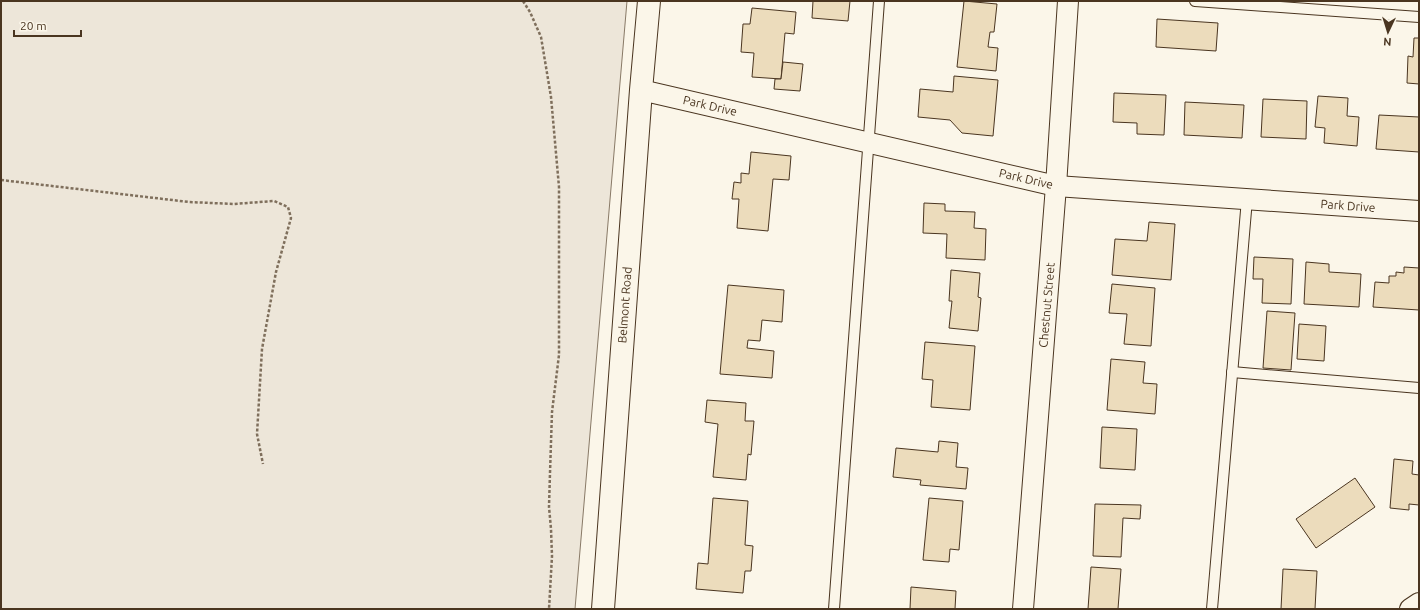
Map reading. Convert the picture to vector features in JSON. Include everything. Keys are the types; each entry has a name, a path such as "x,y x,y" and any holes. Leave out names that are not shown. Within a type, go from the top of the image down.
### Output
{"street":[{"name":"Belmont Road","path":"603,609 641,90 649,1"},
{"name":"Chestnut Street","path":"1023,609 1056,186 1068,1"},
{"name":"Park Drive","path":"641,90 1056,186 1419,211"},
{"path":"1410,609 1419,603"}],"lane":[{"path":"834,609 870,143 879,1"},
{"path":"1195,1 1419,17"},
{"path":"1212,609 1246,199"},
{"path":"1232,372 1419,388"}],"path":[{"path":"523,1 542,37 551,97 559,187 559,355 552,412 549,507 552,556 549,609"},
{"path":"1,180 189,202 234,204 274,201 288,207 291,218 276,272 262,349 257,434 263,464"}],"shaded area":[{"path":"1,1 627,1 575,609 1,609"}],"building":[{"path":"813,1 850,1 848,21 812,18"},
{"path":"964,1 997,4 994,32 990,32 988,47 998,48 996,71 957,67"},
{"path":"752,8 796,12 794,34 785,33 781,79 752,77 754,53 741,52 743,24 750,24"},
{"path":"1157,19 1218,23 1216,51 1156,47"},
{"path":"1414,38 1419,38 1419,84 1407,83 1408,56 1413,57"},
{"path":"783,62 803,64 800,91 774,89 775,79 781,79"},
{"path":"954,76 998,80 993,136 962,133 950,120 918,117 920,89 953,92"},
{"path":"1114,93 1166,95 1164,135 1137,134 1137,123 1113,122"},
{"path":"1318,96 1348,98 1347,116 1359,117 1357,146 1324,143 1325,128 1315,127"},
{"path":"1263,99 1307,101 1306,139 1261,137"},
{"path":"1185,102 1244,105 1242,138 1184,135"},
{"path":"1379,115 1419,117 1419,152 1376,149"},
{"path":"751,152 791,156 789,180 773,179 768,231 737,228 739,199 732,199 734,182 741,183 741,173 749,174"},
{"path":"924,203 945,204 945,211 975,212 974,228 986,229 985,260 946,258 947,234 923,233"},
{"path":"1149,222 1175,224 1171,280 1112,275 1115,239 1147,241"},
{"path":"1254,257 1293,259 1291,304 1262,303 1263,279 1253,279"},
{"path":"1306,262 1329,264 1329,272 1361,274 1359,307 1304,304"},
{"path":"1404,267 1419,268 1419,310 1373,307 1375,282 1389,283 1389,276 1396,276 1396,272 1404,273"},
{"path":"951,270 980,273 978,297 981,298 978,331 949,328 952,301 949,301"},
{"path":"1112,284 1155,288 1151,346 1124,344 1127,314 1109,313"},
{"path":"728,285 784,290 782,322 762,320 760,341 748,340 747,348 774,351 772,378 720,374"},
{"path":"1267,311 1295,313 1291,370 1263,368"},
{"path":"1299,324 1326,326 1324,361 1297,359"},
{"path":"925,342 975,346 970,410 931,407 933,380 922,379"},
{"path":"1111,359 1145,362 1143,383 1157,384 1155,414 1107,410"},
{"path":"707,400 746,403 745,421 754,421 751,455 748,454 746,480 713,477 718,424 705,422"},
{"path":"1102,427 1137,429 1135,470 1100,468"},
{"path":"939,441 958,443 956,467 968,468 966,489 920,485 921,480 893,477 896,448 938,452"},
{"path":"1394,459 1413,461 1412,474 1419,475 1419,505 1409,504 1409,510 1390,508"},
{"path":"1355,478 1375,507 1316,548 1296,519"},
{"path":"713,498 748,501 745,545 753,546 751,571 745,571 743,593 696,589 698,563 708,564"},
{"path":"929,498 963,501 959,550 950,549 949,562 923,560"},
{"path":"1095,504 1141,505 1140,519 1123,518 1121,557 1093,556"},
{"path":"1091,567 1121,569 1118,609 1088,609"},
{"path":"1283,569 1317,571 1315,609 1281,609"},
{"path":"911,587 956,591 955,609 910,609"}]}
